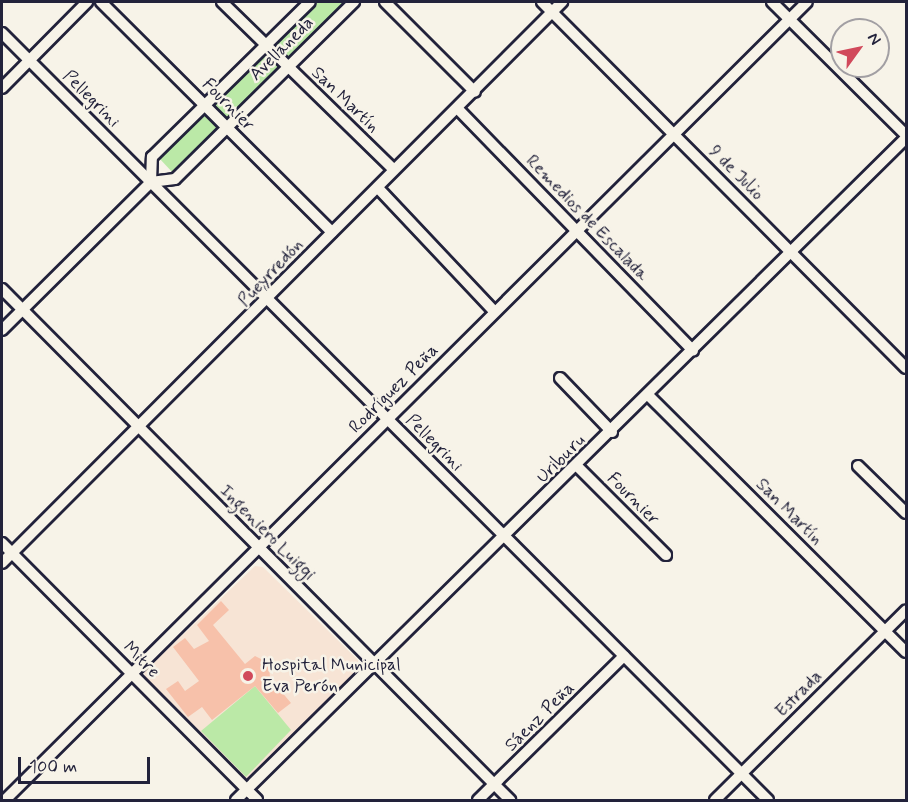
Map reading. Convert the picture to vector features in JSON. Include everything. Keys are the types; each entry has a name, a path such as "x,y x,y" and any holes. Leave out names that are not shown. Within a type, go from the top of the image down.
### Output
{"street":[{"path":"2,88 87,2"},
{"name":"Fournier","path":"101,2 332,232"},
{"name":"San Martín","path":"222,2 394,170"},
{"name":"Avellaneda","path":"309,2 152,157 151,182 175,179 354,2"},
{"path":"385,2 475,92"},
{"name":"9 de Julio","path":"542,2 906,368"},
{"name":"Pueyrredón","path":"2,563 269,301 332,232 475,92 562,2"},
{"path":"772,2 906,136"},
{"name":"Rodríguez Peña","path":"5,801 130,671 258,548 807,2"},
{"name":"Pellegrini","path":"2,33 768,801"},
{"name":"Remedios de Escalada","path":"458,109 693,351"},
{"name":"Uriburu","path":"236,801 376,667 906,136"},
{"path":"2,330 151,182"},
{"path":"378,188 495,312"},
{"name":"Ingeniero Luiggi","path":"2,289 510,801"},
{"path":"560,378 612,432"},
{"name":"San Martín","path":"648,395 906,652"},
{"name":"Fournier","path":"577,466 666,555"},
{"path":"858,466 906,513"},
{"name":"Mitre","path":"2,543 257,801"},
{"name":"Estrada","path":"715,801 906,610"},
{"name":"Sáenz Peña","path":"478,801 624,656"}],"shaded area":[{"name":"Hospital Municipal Eva Perón","path":"255,566 263,567 358,660 359,669 250,779 242,779 146,681 144,672"}],"green space":[{"path":"318,2 347,2 174,174 159,158"},
{"path":"255,686 291,730 246,777 201,731"}],"building":[{"path":"221,601 229,610 213,625 245,664 255,656 269,663 270,678 291,703 278,713 255,686 212,720 202,707 188,717 166,689 178,681 185,691 199,681 173,647 185,638 194,649 209,641 197,625"}],"place":[{"name":"Hospital Municipal Eva Perón","path":"248,676"}]}
